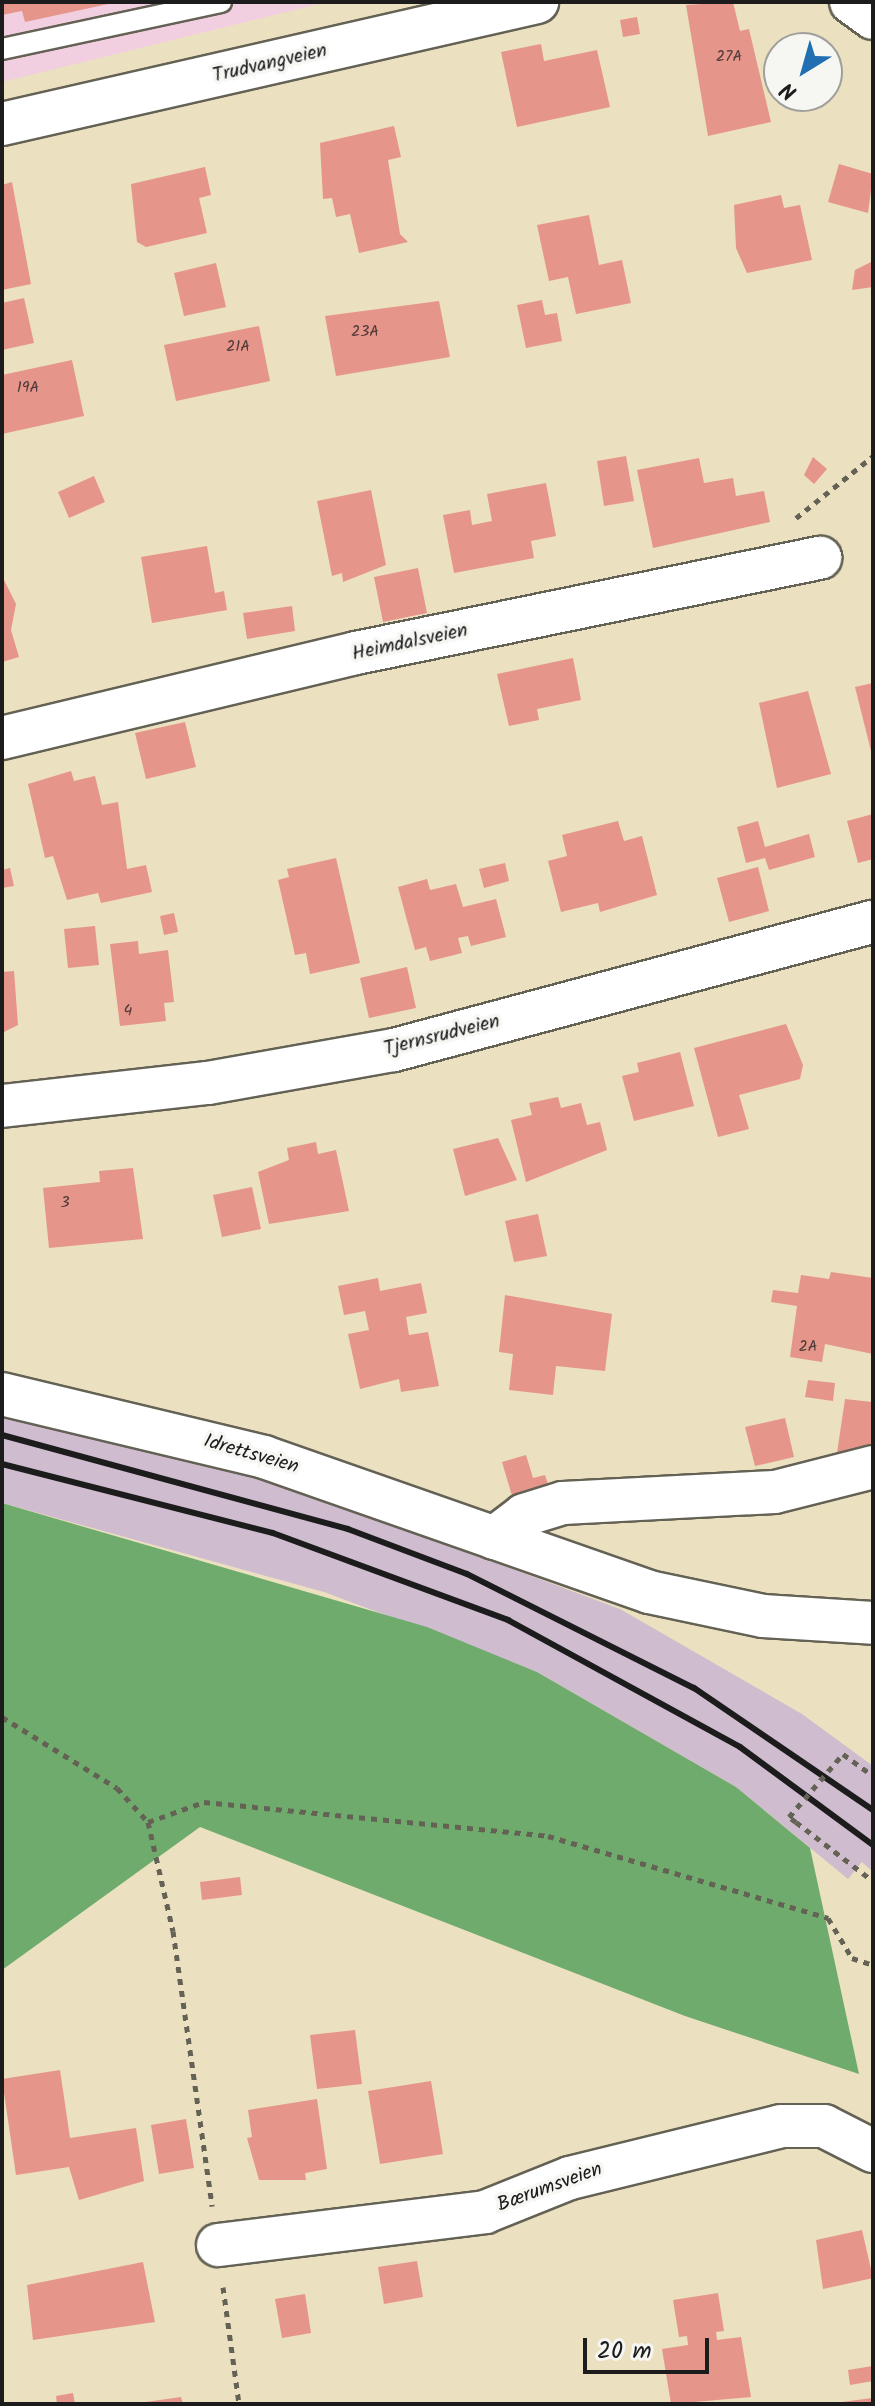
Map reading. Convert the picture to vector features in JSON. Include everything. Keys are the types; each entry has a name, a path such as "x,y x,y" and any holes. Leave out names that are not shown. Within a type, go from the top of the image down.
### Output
{"street":[{"name":"Trudvangveien","path":"2,124 537,2"},
{"path":"851,2 873,18"},
{"name":"Heimdalsveien","path":"2,738 356,653 820,558"},
{"name":"Tjernsrudveien","path":"2,1106 208,1083 394,1050 873,922"},
{"name":"Idrettsveien","path":"2,1394 264,1457 494,1538 709,1605 873,1623"},
{"path":"494,1538 524,1515 563,1503 775,1492 873,1467"},
{"name":"Bærumsveien","path":"218,2245 485,2212 570,2178 781,2126 824,2126 873,2151"}],"lane":[{"path":"2,49 221,2"}],"path":[{"path":"764,570 797,516 873,456"},
{"path":"2,1717 117,1788 148,1822 173,1931 206,2167"},
{"path":"873,1776 839,1751 789,1817 873,1881"},
{"path":"148,1822 204,1802 548,1836 828,1918 852,1958 873,1965"}],"shaded area":[{"path":"2,2 327,2 2,82"},
{"path":"2,1411 282,1483 620,1609 802,1714 873,1766 873,1872 862,1862 848,1879 736,1787 537,1672 324,1592 2,1503"}],"green space":[{"path":"2,1503 427,1627 537,1672 736,1787 810,1848 859,2074 685,2016 200,1827 2,1970"}],"building":[{"path":"2,2 113,3 25,22 22,11 2,15"},
{"path":"733,2 740,31 749,29 763,88 763,112 769,112 771,122 708,136 686,5"},
{"path":"637,17 640,34 623,37 620,20"},
{"path":"541,44 544,61 597,50 610,107 517,127 501,52"},
{"path":"394,126 401,157 388,160 400,234 408,242 359,253 350,214 336,217 332,198 323,199 320,143"},
{"path":"839,164 873,174 868,213 828,202"},
{"path":"205,167 211,195 199,198 207,233 146,247 137,242 131,184"},
{"path":"12,182 31,284 2,290 2,185"},
{"path":"781,195 784,208 800,205 812,260 747,273 736,248 734,205"},
{"path":"589,215 599,265 622,260 631,303 576,314 568,277 549,281 537,225"},
{"path":"873,261 873,287 852,290 855,270"},
{"path":"216,263 226,307 184,316 174,273"},
{"path":"24,298 34,343 2,350 2,303"},
{"path":"542,300 545,315 557,313 562,341 526,348 517,305"},
{"path":"439,301 450,357 336,376 325,316"},
{"path":"259,326 270,381 176,401 164,345"},
{"path":"72,360 84,416 2,434 2,375"},
{"path":"626,456 634,501 604,506 597,461"},
{"path":"813,457 827,469 814,484 804,475"},
{"path":"699,458 704,483 733,478 736,496 764,491 770,522 653,548 637,470"},
{"path":"94,476 105,502 69,518 58,492"},
{"path":"546,483 556,536 531,541 534,558 454,573 443,515 470,510 472,525 492,521 487,494"},
{"path":"371,490 386,565 343,582 342,573 332,576 317,501"},
{"path":"207,546 215,593 224,591 227,610 152,623 141,557"},
{"path":"418,568 427,613 383,622 374,577"},
{"path":"2,576 16,604 11,630 19,657 2,662"},
{"path":"292,606 295,631 247,639 243,613"},
{"path":"573,658 581,700 537,709 539,720 509,726 497,674"},
{"path":"873,683 873,755 872,755 855,687"},
{"path":"808,691 831,774 777,788 759,703"},
{"path":"185,722 196,767 146,779 135,733"},
{"path":"71,771 74,781 95,776 102,805 118,802 127,869 146,865 152,892 101,903 98,893 67,900 53,856 45,858 28,784"},
{"path":"873,814 873,859 858,863 847,821"},
{"path":"618,821 624,841 642,836 657,895 600,912 598,903 561,912 548,861 567,856 562,835"},
{"path":"758,821 765,847 809,834 815,857 769,870 765,858 746,863 737,827"},
{"path":"336,858 360,963 310,974 306,953 295,955 278,880 289,877 287,869"},
{"path":"505,863 509,881 484,888 479,869"},
{"path":"758,867 769,911 729,922 717,878"},
{"path":"10,868 14,886 2,888 2,870"},
{"path":"427,879 430,890 456,884 463,907 496,899 506,937 471,946 468,936 458,938 462,953 430,961 426,947 415,950 398,887"},
{"path":"174,913 178,932 164,935 160,916"},
{"path":"95,926 99,965 68,968 64,929"},
{"path":"138,941 139,954 168,950 174,1002 164,1003 166,1021 120,1026 110,944"},
{"path":"407,967 416,1008 369,1018 360,978"},
{"path":"14,971 18,1025 2,1033 2,972"},
{"path":"786,1024 803,1065 800,1079 739,1095 749,1129 718,1137 694,1048"},
{"path":"680,1052 694,1106 634,1121 622,1076 639,1072 637,1063"},
{"path":"558,1097 561,1108 581,1103 587,1125 600,1122 607,1150 526,1182 511,1120 532,1115 529,1103"},
{"path":"498,1138 517,1180 465,1196 453,1149"},
{"path":"316,1142 318,1154 336,1150 349,1211 269,1224 258,1172 289,1160 287,1148"},
{"path":"133,1168 143,1239 49,1248 43,1188 100,1182 99,1171"},
{"path":"252,1187 261,1229 222,1237 213,1195"},
{"path":"538,1214 547,1256 514,1262 505,1221"},
{"path":"831,1272 873,1278 873,1354 825,1344 822,1362 790,1357 797,1306 771,1302 773,1290 798,1293 801,1275 829,1279"},
{"path":"378,1278 380,1291 421,1283 427,1313 406,1317 409,1335 428,1332 439,1386 401,1392 399,1379 360,1389 348,1334 369,1330 365,1311 344,1315 338,1286"},
{"path":"505,1295 612,1314 605,1371 556,1366 553,1395 509,1390 513,1354 499,1352"},
{"path":"808,1380 835,1383 833,1401 805,1397"},
{"path":"845,1399 872,1402 872,1448 837,1453"},
{"path":"785,1418 794,1457 755,1466 745,1427"},
{"path":"526,1455 533,1478 545,1475 549,1487 513,1499 502,1462"},
{"path":"240,1877 242,1895 202,1900 200,1882"},
{"path":"355,2030 362,2084 317,2089 310,2035"},
{"path":"60,2070 70,2138 136,2128 144,2181 79,2200 69,2167 16,2175 2,2079"},
{"path":"431,2081 443,2154 380,2164 368,2091"},
{"path":"317,2099 327,2169 305,2173 306,2180 259,2180 247,2138 252,2137 248,2110"},
{"path":"186,2119 194,2168 159,2174 151,2125"},
{"path":"862,2230 873,2278 823,2289 816,2240"},
{"path":"417,2261 423,2297 384,2304 378,2267"},
{"path":"143,2262 155,2322 33,2340 27,2285"},
{"path":"718,2293 724,2331 716,2332 717,2340 741,2337 751,2397 671,2404 662,2349 688,2345 687,2336 679,2337 673,2300"},
{"path":"305,2294 311,2333 282,2338 275,2299"},
{"path":"873,2366 873,2381 850,2385 848,2370"},
{"path":"73,2393 75,2404 57,2404 56,2396"},
{"path":"181,2397 183,2404 146,2404 146,2402"},
{"path":"872,2398 873,2404 842,2404 842,2402"}],"railway":[{"path":"2,1435 348,1529 467,1574 694,1688 873,1810"},
{"path":"2,1464 273,1533 508,1620 740,1747 873,1845"}]}
